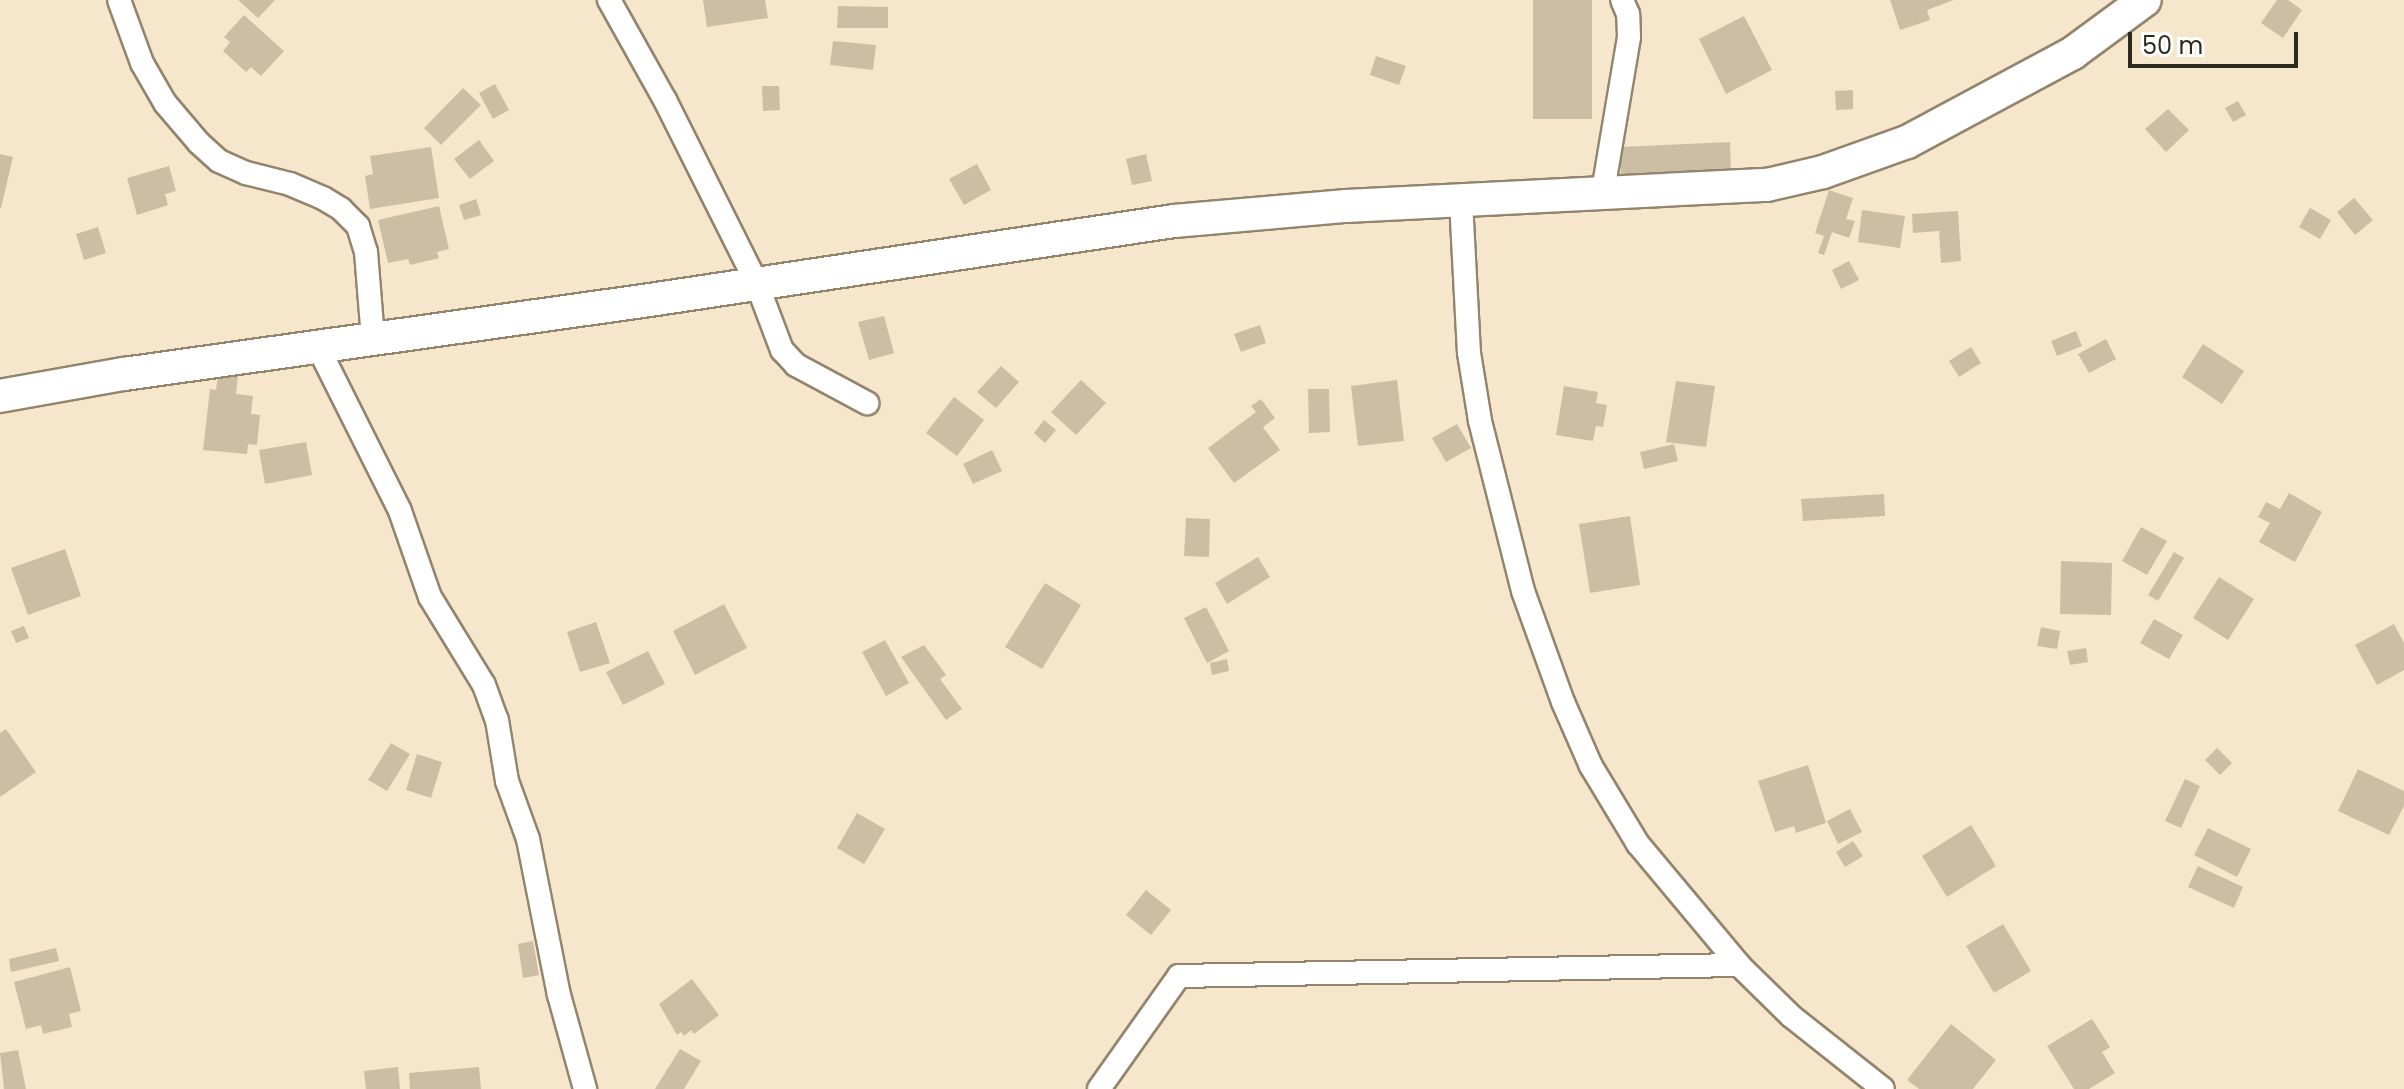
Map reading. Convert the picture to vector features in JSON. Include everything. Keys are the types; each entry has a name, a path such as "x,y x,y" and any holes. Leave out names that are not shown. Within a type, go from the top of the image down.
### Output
{"street":[{"path":"119,0 142,63 165,103 199,143 219,161 246,173 290,184 323,198 341,209 358,226 366,252 373,339"},
{"path":"609,0 665,100 757,284 782,350 796,365 867,403"},
{"path":"1603,191 1629,37 1628,14 1622,0"},
{"path":"0,396 124,374 1174,221 1346,206 1767,185 1823,172 1893,147 1975,109 2073,53 2145,0"},
{"path":"1461,201 1469,353 1480,421 1523,591 1563,702 1591,766 1638,844 1739,965 1791,1016 1883,1089"},
{"path":"318,347 400,511 430,597 484,685 497,720 507,781 528,839 559,995 585,1089"},
{"path":"1099,1089 1179,976 1739,965"}],"building":[{"path":"238,0 275,0 258,18"},
{"path":"703,0 765,0 768,18 707,27"},
{"path":"1533,0 1592,0 1592,119 1533,119"},
{"path":"1890,0 1954,0 1927,10 1930,20 1900,30"},
{"path":"2277,0 2288,0 2302,10 2283,38 2261,23"},
{"path":"838,6 888,7 888,28 837,28"},
{"path":"244,15 284,51 261,76 251,67 246,72 223,51 230,42 224,37"},
{"path":"1744,16 1772,70 1726,94 1699,39"},
{"path":"833,41 876,45 873,70 830,65"},
{"path":"1376,56 1406,66 1399,85 1370,75"},
{"path":"495,84 509,110 493,119 479,93"},
{"path":"762,86 779,86 780,110 763,111"},
{"path":"463,88 481,105 441,145 424,128"},
{"path":"1853,90 1853,109 1836,110 1835,91"},
{"path":"2238,101 2246,115 2233,122 2225,108"},
{"path":"2168,109 2189,130 2166,152 2145,129"},
{"path":"479,140 494,161 470,179 454,159"},
{"path":"1730,142 1731,173 1621,177 1620,147"},
{"path":"431,147 439,198 370,209 365,176 373,174 370,156"},
{"path":"0,154 13,157 1,208 0,207"},
{"path":"1146,154 1152,181 1132,185 1126,159"},
{"path":"977,164 991,190 964,205 949,179"},
{"path":"169,166 176,191 165,194 168,205 137,215 127,178"},
{"path":"1829,190 1853,198 1846,219 1855,221 1849,238 1832,232 1824,255 1818,253 1824,236 1815,233"},
{"path":"2354,198 2373,220 2355,235 2337,212"},
{"path":"476,199 481,215 464,220 459,205"},
{"path":"439,206 449,249 437,252 439,258 410,265 408,259 388,263 378,220"},
{"path":"2310,208 2331,220 2320,239 2299,227"},
{"path":"1862,210 1905,216 1900,248 1858,242"},
{"path":"1958,211 1961,261 1941,263 1939,231 1913,233 1912,214"},
{"path":"98,227 106,253 84,260 76,234"},
{"path":"1849,261 1859,280 1841,289 1832,270"},
{"path":"884,316 894,353 869,360 858,322"},
{"path":"1260,325 1266,343 1241,352 1234,334"},
{"path":"2076,331 2082,346 2057,356 2051,341"},
{"path":"2106,339 2116,359 2089,373 2078,354"},
{"path":"2203,344 2244,371 2222,404 2182,377"},
{"path":"1971,347 1981,363 1959,377 1949,361"},
{"path":"1001,366 1019,382 996,408 977,392"},
{"path":"218,374 238,376 236,394 253,396 251,414 260,415 257,445 248,444 247,454 203,450 210,389 216,390"},
{"path":"1081,380 1106,403 1076,435 1051,412"},
{"path":"1397,380 1404,441 1358,446 1351,386"},
{"path":"1676,381 1715,386 1706,447 1666,442"},
{"path":"1564,386 1598,392 1596,403 1607,405 1603,427 1596,426 1593,441 1556,435"},
{"path":"1308,389 1329,389 1330,432 1309,433"},
{"path":"954,397 984,420 957,456 926,433"},
{"path":"1261,399 1275,418 1263,427 1280,450 1234,483 1208,448 1256,412 1251,406"},
{"path":"1044,420 1056,430 1045,443 1034,433"},
{"path":"1457,424 1471,448 1446,462 1432,438"},
{"path":"306,442 312,475 265,484 259,450"},
{"path":"1674,444 1678,461 1644,469 1640,452"},
{"path":"992,450 1002,471 973,484 963,464"},
{"path":"2289,493 2322,512 2295,562 2259,542 2270,523 2258,517 2266,502 2280,509"},
{"path":"1884,494 1885,516 1803,521 1801,499"},
{"path":"1630,516 1640,585 1590,593 1579,524"},
{"path":"1186,518 1210,519 1209,557 1184,556"},
{"path":"2141,527 2167,541 2147,575 2122,561"},
{"path":"65,549 81,596 28,615 11,568"},
{"path":"2174,552 2184,558 2158,601 2148,595"},
{"path":"1258,557 1270,577 1227,604 1215,583"},
{"path":"2061,561 2112,563 2111,615 2060,614"},
{"path":"2219,577 2254,599 2228,640 2193,618"},
{"path":"1045,583 1081,605 1042,669 1005,647"},
{"path":"724,604 747,648 695,675 673,631"},
{"path":"1206,607 1229,651 1207,663 1184,618"},
{"path":"2154,619 2183,635 2169,659 2140,643"},
{"path":"596,622 610,663 580,672 567,632"},
{"path":"2394,624 2404,643 2404,670 2377,685 2355,645"},
{"path":"24,626 29,638 16,643 11,631"},
{"path":"2041,627 2060,631 2057,649 2037,646"},
{"path":"885,640 909,683 886,696 862,652"},
{"path":"924,645 946,675 940,679 962,709 946,720 901,657"},
{"path":"2086,648 2088,662 2070,665 2067,651"},
{"path":"648,651 665,684 623,705 606,672"},
{"path":"1227,659 1229,671 1212,675 1210,663"},
{"path":"6,729 36,772 0,797 0,733"},
{"path":"391,743 410,754 387,791 368,780"},
{"path":"2217,748 2232,763 2220,775 2205,760"},
{"path":"417,754 442,762 431,798 406,790"},
{"path":"1808,765 1826,823 1796,833 1794,826 1775,832 1758,781"},
{"path":"2358,769 2404,791 2404,806 2389,835 2338,811"},
{"path":"2185,779 2200,786 2181,828 2165,821"},
{"path":"1850,809 1862,832 1838,844 1827,821"},
{"path":"857,813 885,829 864,864 837,848"},
{"path":"1971,825 1996,866 1947,897 1922,856"},
{"path":"2208,828 2251,849 2237,877 2194,855"},
{"path":"1853,841 1863,856 1845,867 1836,852"},
{"path":"2198,866 2243,887 2234,908 2188,887"},
{"path":"1146,890 1171,910 1151,935 1126,915"},
{"path":"2003,924 2031,971 1994,993 1966,946"},
{"path":"533,941 539,975 523,978 518,944"},
{"path":"56,948 59,961 11,972 9,959"},
{"path":"70,967 81,1011 69,1014 72,1027 43,1034 41,1025 26,1029 14,982"},
{"path":"692,979 719,1015 694,1034 691,1030 684,1036 681,1032 677,1035 659,1004"},
{"path":"2092,1019 2110,1047 2102,1052 2115,1073 2089,1089 2074,1089 2047,1046"},
{"path":"1951,1024 1996,1060 1973,1089 1919,1089 1907,1080"},
{"path":"680,1049 701,1061 684,1089 655,1089"},
{"path":"18,1050 26,1089 4,1089 0,1053"},
{"path":"398,1067 400,1089 366,1089 364,1071"},
{"path":"479,1067 481,1089 410,1089 409,1073"}]}
